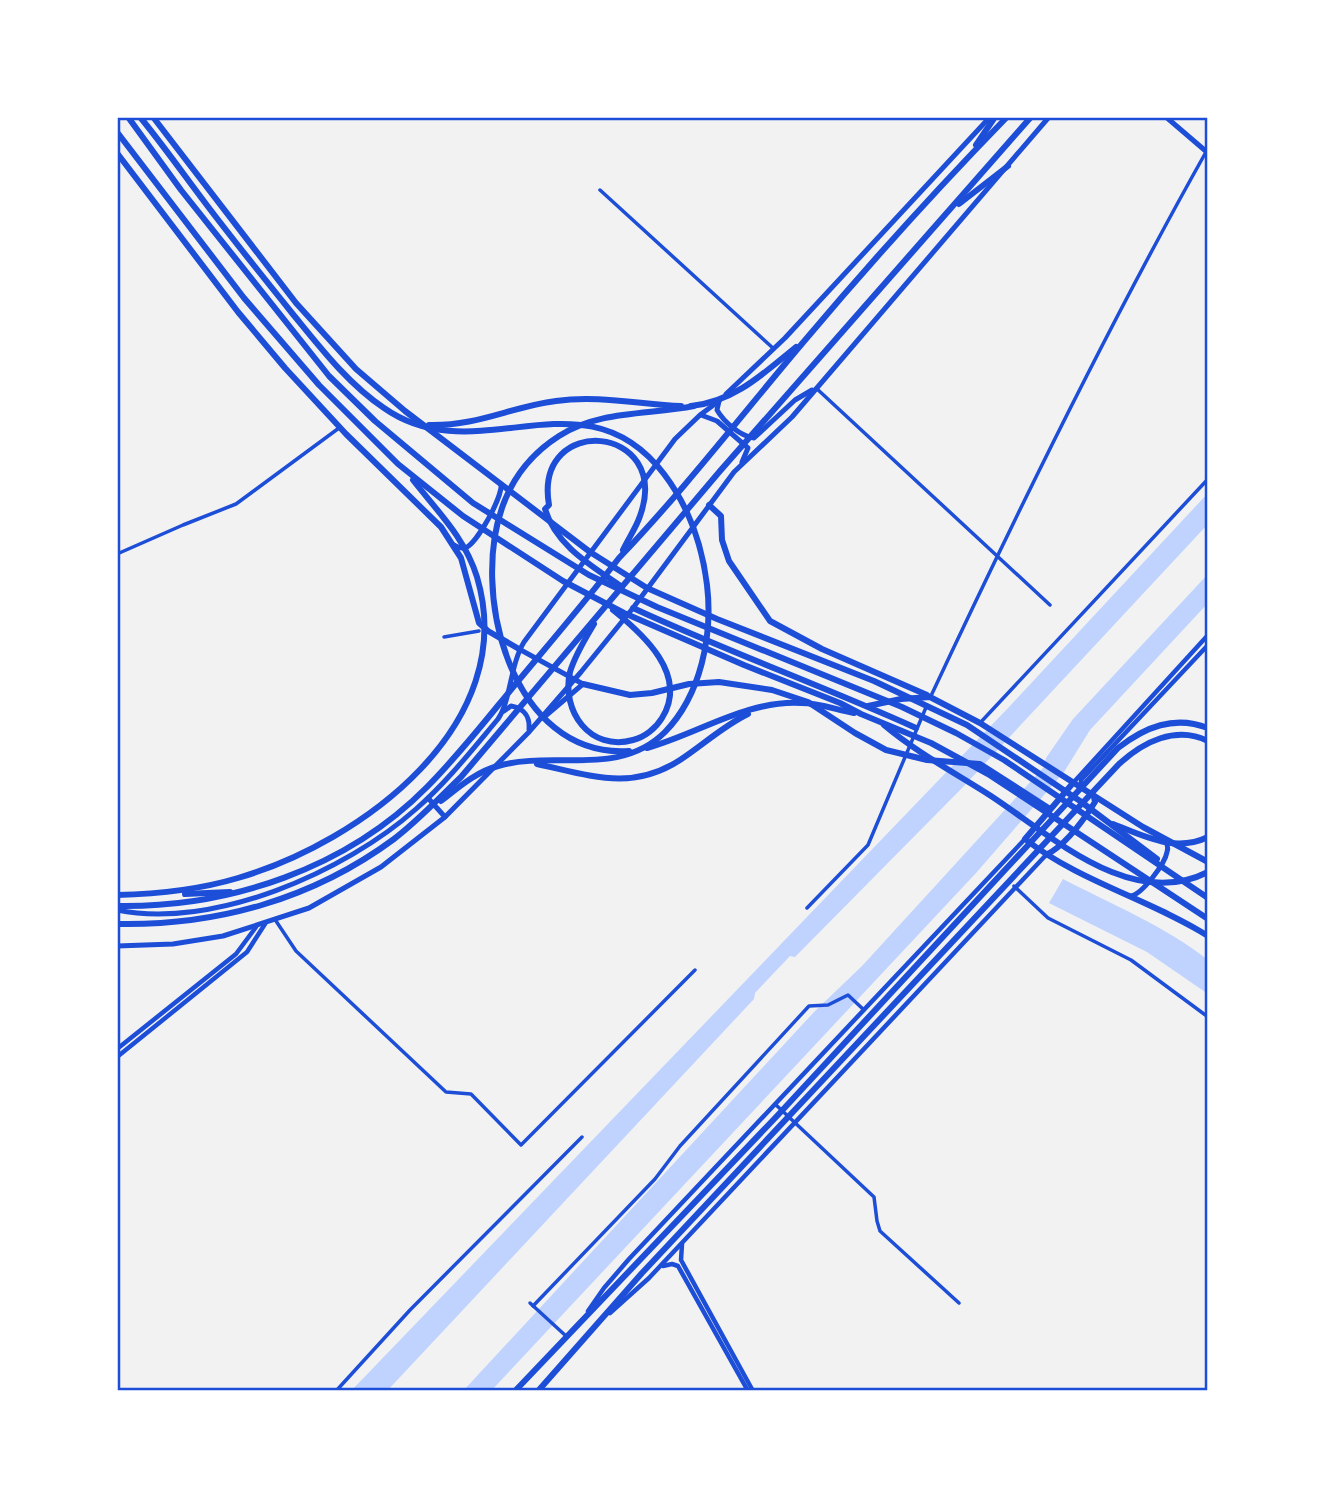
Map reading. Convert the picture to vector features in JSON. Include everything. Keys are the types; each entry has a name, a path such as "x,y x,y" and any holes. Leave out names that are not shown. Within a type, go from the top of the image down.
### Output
{"main road":[{"path":"128,117 181,190 329,376 385,430 473,503 549,552 636,597 694,624 902,707 956,733 1004,760 1208,898"},
{"path":"153,117 268,268 356,369 405,411 590,552 648,588 874,681 967,725 1111,823 1166,868"},
{"path":"965,160 993,117"},
{"path":"503,711 519,649 659,459 700,415 719,401 774,349 993,117"},
{"path":"117,908 172,905 243,892 307,868 352,844 391,818 427,787 480,728 619,558 808,337 965,160 1007,117"},
{"path":"117,925 179,923 219,917 277,901 312,887 364,859 417,819 461,777 603,606 1031,117"},
{"path":"117,946 186,943 223,936 309,908 351,886 414,843 445,817 528,733 633,608 741,465 792,417 1049,117"},
{"path":"1166,117 1207,153"},
{"path":"142,119 310,335 346,374 382,407 417,424 439,430 463,432 576,423 611,431 637,446 661,470 678,495 696,532 705,567 708,626 697,678 689,698 677,717 655,740 621,757 580,762 504,765 480,773 417,819"},
{"path":"117,132 244,298 319,385 406,471 440,510 472,564 482,600 484,628 481,662 475,685 457,722 441,745 367,816 307,851 257,872 162,894"},
{"path":"117,153 238,312 285,368 340,427 423,508 454,545 468,576 479,631"},
{"path":"947,214 1008,166"},
{"path":"808,337 748,386 724,398 694,406 615,416 579,425 550,442 527,463 513,483 498,524 492,576 496,620 506,652 527,696 552,726 571,740 584,745 616,752 637,751 677,738 713,722 757,709 800,703 861,715"},
{"path":"719,401 717,410 721,416 745,437 754,438 795,400 816,388"},
{"path":"417,424 467,424 560,400 599,399 694,406"},
{"path":"700,415 717,421 748,448 741,465"},
{"path":"619,558 640,516 644,484 640,469 629,453 614,443 597,440 581,443 564,453 552,470 547,487 549,505 545,509 546,514 551,526 577,555 636,597"},
{"path":"406,471 463,516 603,606 651,644 661,659 669,698 664,715 648,733 629,741 611,741 592,735 579,723 568,701 568,683 572,667 603,606"},
{"path":"454,545 467,548 476,537 501,494 500,482"},
{"path":"709,505 721,516 722,540 729,561 770,621 822,649 930,697 980,723 1094,797 1208,862"},
{"path":"603,606 840,703 861,715 930,743 988,774 1208,919"},
{"path":"633,608 916,728"},
{"path":"478,620 488,631 583,684 630,695 703,683 753,685 801,699 873,744 905,756 980,764 1050,810"},
{"path":"537,721 549,715 583,684"},
{"path":"868,706 901,699 930,697"},
{"path":"117,908 140,913 180,913 254,899 301,880 343,859 400,822 428,798 503,711 511,706 525,713 529,719 528,733"},
{"path":"528,762 602,778 626,779 647,775 677,762 722,728 757,709"},
{"path":"514,1391 634,1267 1118,748 1145,730 1165,723 1186,722 1208,728"},
{"path":"882,723 912,747 1087,861 1114,873 1153,883 1189,880 1208,872"},
{"path":"538,1391 642,1273 1119,764 1142,746 1166,736 1191,735 1208,741"},
{"path":"1070,781 1025,839 1046,855 1099,884 1145,903 1208,936"},
{"path":"1046,855 1059,847 1088,813 1095,802 1094,797"},
{"path":"428,798 445,817"},
{"path":"1111,823 1169,844 1189,843 1208,837"},
{"path":"1164,838 1168,848 1167,856"},
{"path":"1128,896 1141,892 1171,852 1184,849"},
{"path":"117,895 243,892"},
{"path":"1141,892 1145,903"}],"street":[{"path":"807,908 868,845 916,728 998,555 1143,264 1207,153"},
{"path":"600,190 774,349"},
{"path":"816,388 1050,605"},
{"path":"117,554 236,504 340,427"},
{"path":"980,723 1208,479"},
{"path":"444,637 479,631"},
{"path":"1082,789 1082,780 1206,643 1208,635"},
{"path":"1070,781 1206,643"},
{"path":"586,1314 629,1259 862,1008 1025,839"},
{"path":"603,1320 659,1268 1014,886 1046,855"},
{"path":"1014,886 1048,918 1130,960 1208,1017"},
{"path":"276,920 296,951 446,1092 471,1094 521,1145 695,970"},
{"path":"117,1057 247,952 265,924"},
{"path":"117,1049 236,954 256,926"},
{"path":"566,1336 533,1305 655,1179 680,1146 809,1006 828,1005 848,995 862,1008"},
{"path":"775,1104 874,1197 880,1231 958,1303"},
{"path":"336,1391 410,1310 582,1137"},
{"path":"682,1243 681,1260 750,1391"},
{"path":"659,1268 668,1264 678,1266 750,1391"}],"water":[{"path":"1208,493 1208,524 963,787 795,957 790,956 755,993 754,999 387,1391 351,1391 1009,707"},
{"path":"1208,574 1208,603 1090,730 1064,772 976,873 491,1391 463,1391 814,1012 862,966 1044,767 1046,758 1073,719"},
{"path":"1063,879 1156,926 1208,960 1208,994 1147,952 1049,903"}]}
